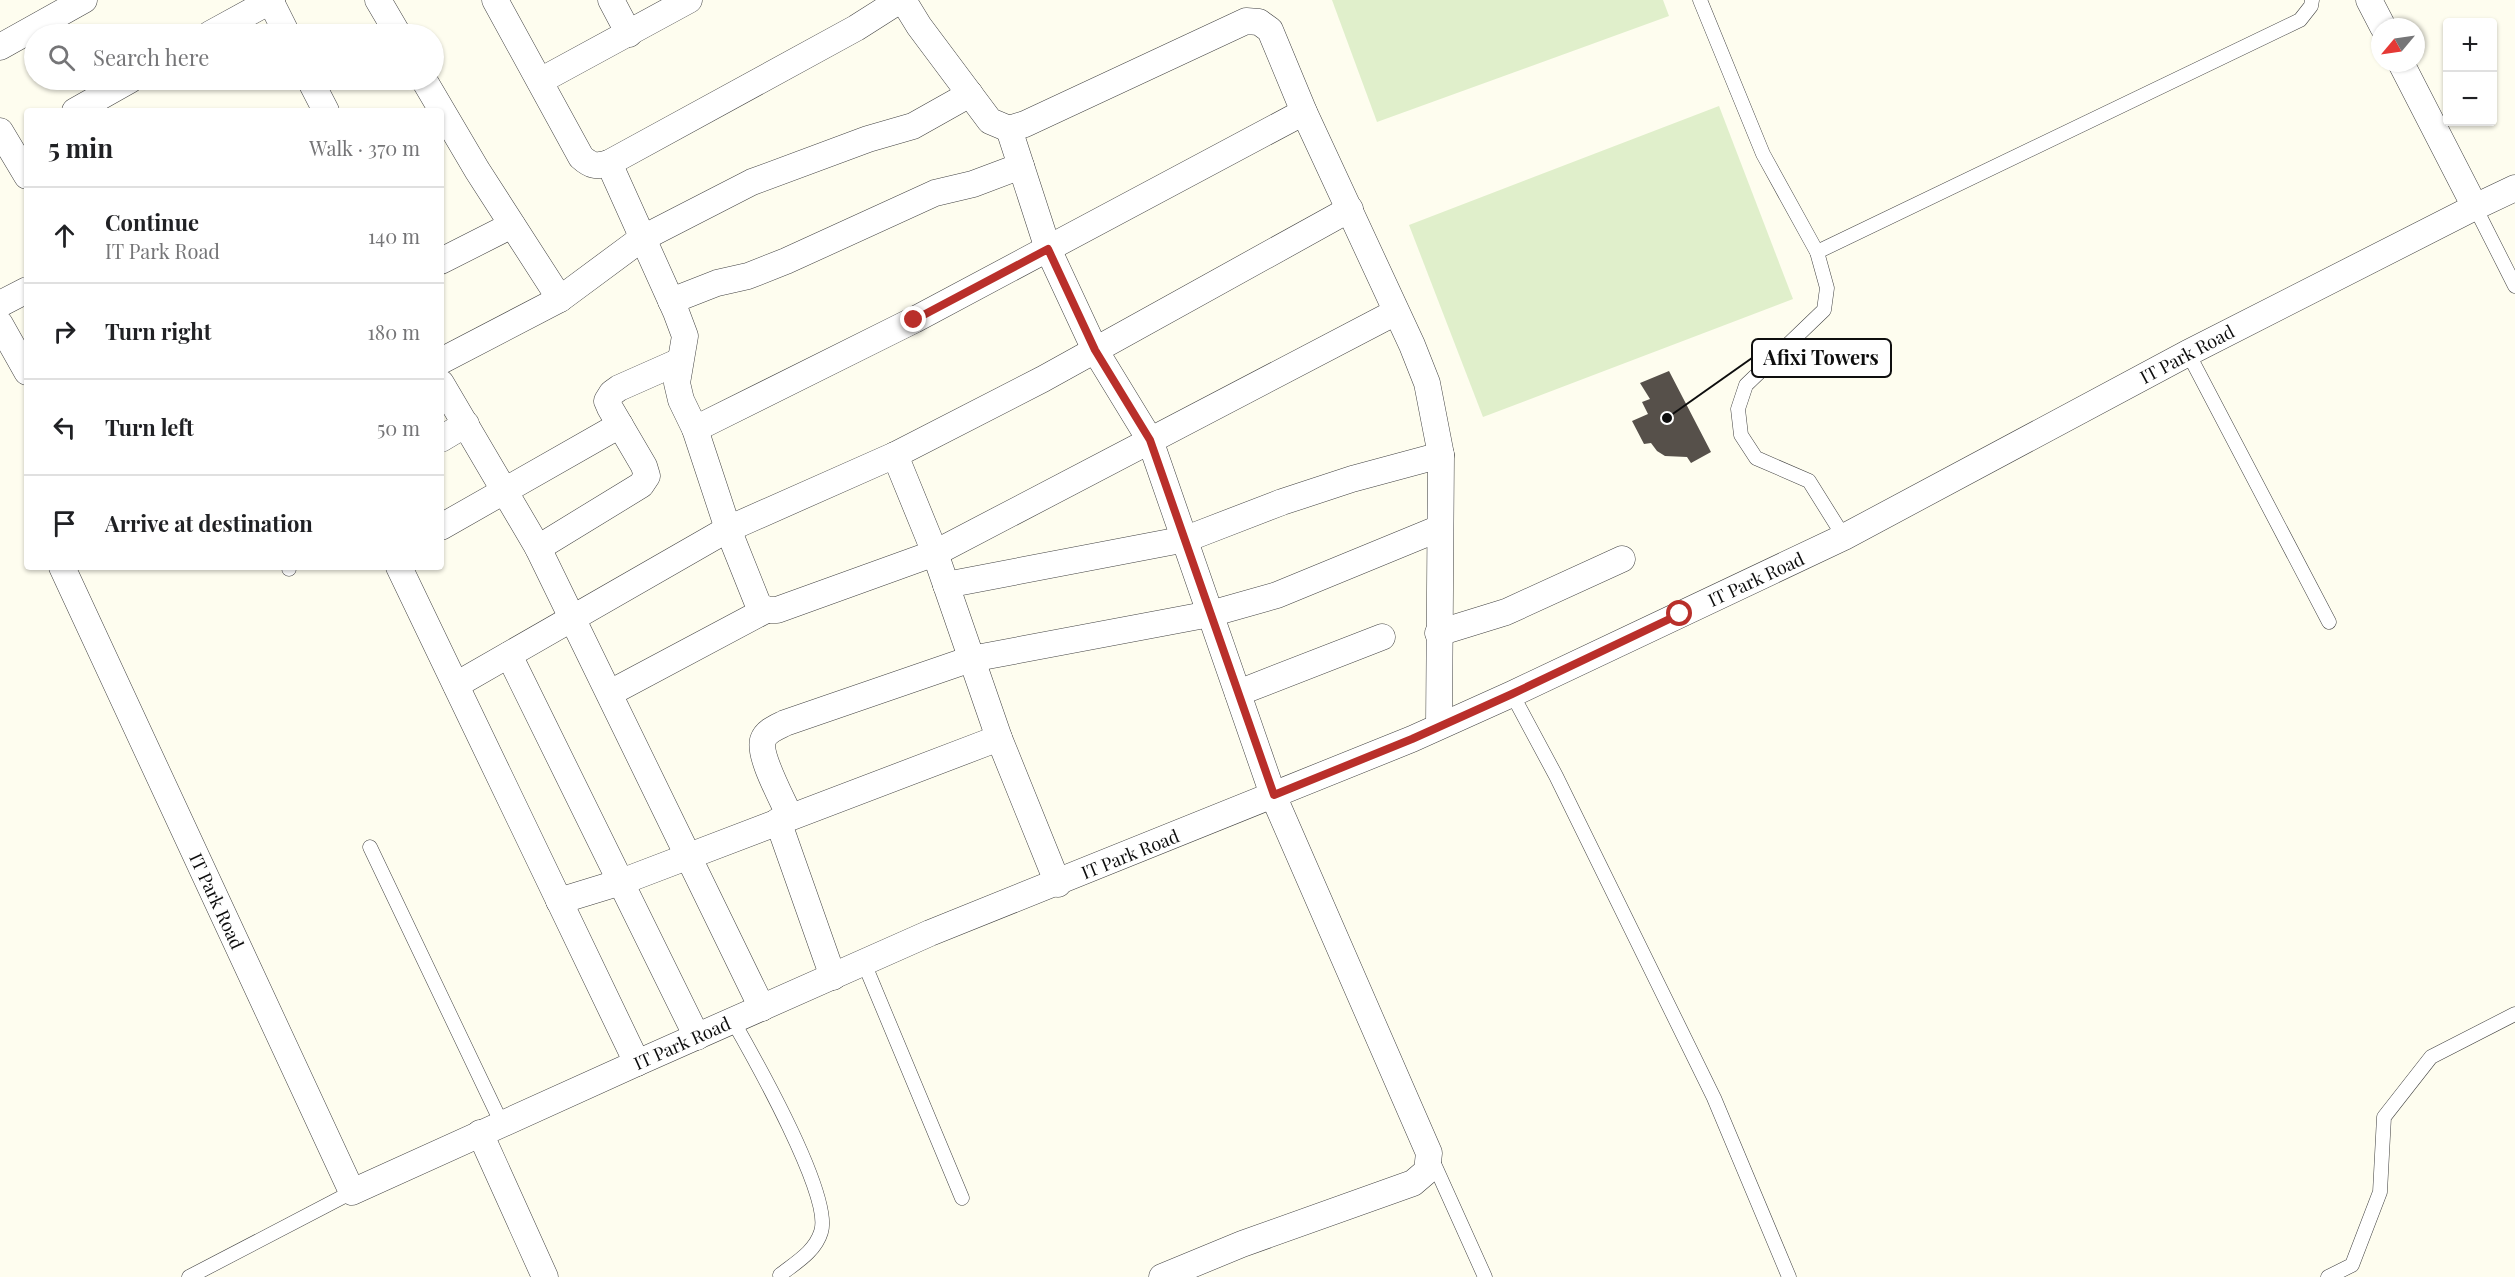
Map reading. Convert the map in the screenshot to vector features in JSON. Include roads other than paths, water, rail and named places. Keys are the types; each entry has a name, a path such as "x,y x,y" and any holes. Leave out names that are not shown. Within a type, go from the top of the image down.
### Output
{"street":[{"path":"41,24 84,0"},
{"path":"228,24 271,0 282,24"},
{"path":"378,0 392,24"},
{"path":"495,0 580,157 589,165 597,166 609,163 856,28 902,0 990,120 1009,129 1025,124 1246,21 1259,22 1270,30 1427,383 1441,454 1439,726"},
{"path":"611,0 629,34"},
{"path":"540,81 689,0"},
{"path":"2369,0 2378,18"},
{"path":"0,47 24,34"},
{"path":"2407,72 2475,207"},
{"path":"87,108 111,102 121,90"},
{"path":"315,90 324,108"},
{"path":"428,90 436,108"},
{"path":"444,359 560,299 641,239 753,182 868,139 913,126 970,94"},
{"path":"695,429 914,320 1305,112"},
{"path":"1009,129 1048,249 1095,350 1150,440 1274,795 1429,1153 1427,1171 1413,1183 1242,1244 1162,1277"},
{"path":"448,138 512,225 560,299"},
{"path":"13,139 24,168"},
{"path":"609,163 685,336 677,383 681,400 695,429 728,529 758,604 766,610"},
{"path":"671,301 717,283 748,276 786,261 935,193 973,184 1021,166"},
{"name":"IT Park Road","path":"63,570 352,1192 930,933 1058,884 1512,694 1844,537 2187,353 2515,188"},
{"path":"456,685 728,529 895,454 1095,350 1350,209"},
{"path":"444,259 512,225"},
{"path":"0,304 24,292"},
{"path":"610,693 766,610 777,610 935,553 1396,312"},
{"path":"0,324 24,367"},
{"path":"538,548 641,485 647,476 644,466 608,401 612,393 680,361"},
{"path":"444,388 538,548 762,1008"},
{"path":"444,438 466,424"},
{"path":"444,525 620,425"},
{"path":"895,454 935,553 999,738 1058,884"},
{"path":"946,585 1186,539 1282,502 1441,454"},
{"path":"832,977 762,751 763,738 770,731 971,659 1210,614 1277,595 1440,528"},
{"path":"1438,633 1506,612 1622,559"},
{"path":"400,570 637,1063"},
{"path":"1238,693 1382,637"},
{"path":"509,655 697,1036"},
{"path":"560,901 621,882 999,738"},
{"path":"491,1128 544,1277"}],"lane":[{"path":"1700,0 1763,154 1817,252 1827,288 1824,310 1746,385 1738,409 1741,435 1756,458 1809,481 1844,537"},
{"path":"1817,252 2300,20 2311,6 2312,0"},
{"path":"2475,207 2515,286"},
{"path":"2187,353 2329,622"},
{"path":"1512,694 1556,776 1714,1098 1789,1277"},
{"path":"370,848 491,1128"},
{"path":"864,963 962,1198"},
{"path":"2328,1277 2352,1265 2380,1192 2384,1117 2431,1057 2515,1014"},
{"path":"733,1021 770,1085 818,1195 822,1230 813,1249 780,1275"},
{"path":"1429,1153 1485,1277"},
{"path":"189,1277 352,1192"}],"place":[{"name":"Afixi Towers","path":"1667,418"}]}
